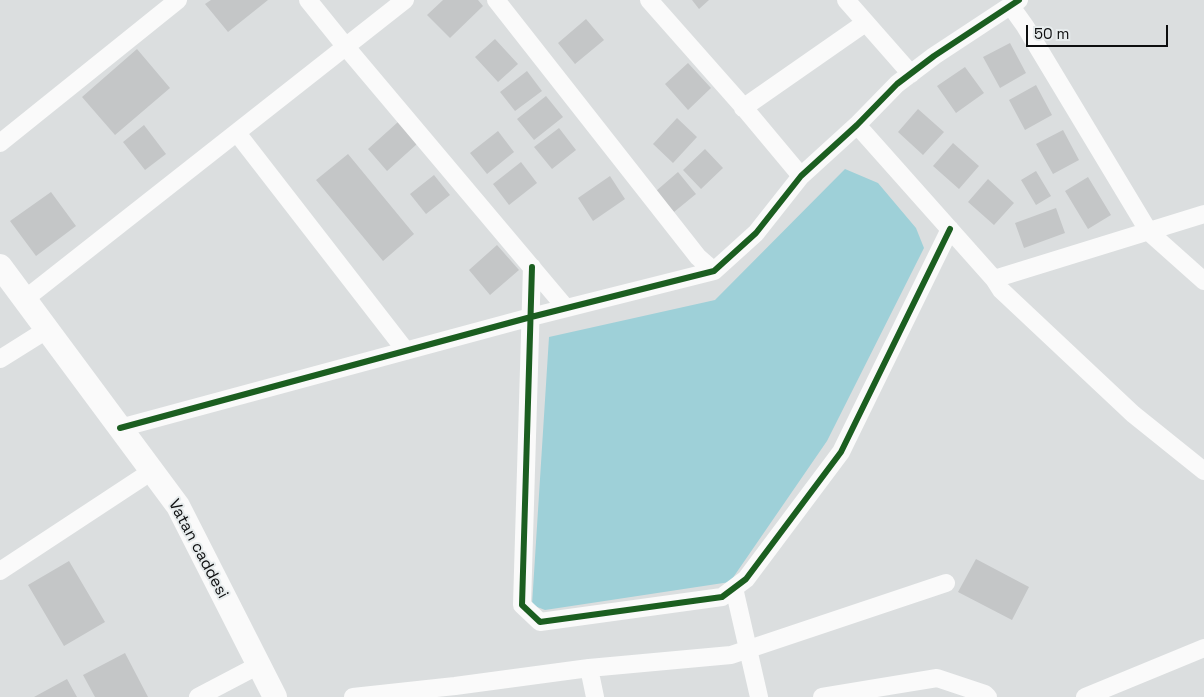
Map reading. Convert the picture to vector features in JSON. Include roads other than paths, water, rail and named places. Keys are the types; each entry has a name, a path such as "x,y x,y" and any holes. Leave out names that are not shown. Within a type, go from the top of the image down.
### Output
{"street":[{"path":"0,143 178,0"},
{"path":"308,0 566,308"},
{"path":"25,299 405,0"},
{"path":"496,0 698,257 714,271"},
{"path":"649,0 801,176"},
{"path":"846,0 911,74"},
{"path":"120,428 531,317 714,271 756,233 801,176 897,84 1014,2 1026,26 1149,232 1204,281"},
{"path":"743,108 865,22"},
{"path":"856,125 950,228 994,279 1001,290 1133,414 1204,471"},
{"path":"237,133 406,351"},
{"path":"994,279 1204,214"},
{"path":"532,267 522,605 540,622 722,597 746,578 841,452 950,228"},
{"name":"Vatan caddesi","path":"0,266 178,506 275,697"},
{"path":"0,359 48,329"},
{"path":"0,571 152,471"},
{"path":"353,697 456,692 589,668 731,655 946,583"},
{"path":"734,588 759,697"},
{"path":"1085,697 1204,648"},
{"path":"198,697 259,665"},
{"path":"589,668 595,697"},
{"path":"822,697 938,678 985,694 988,697"}]}
